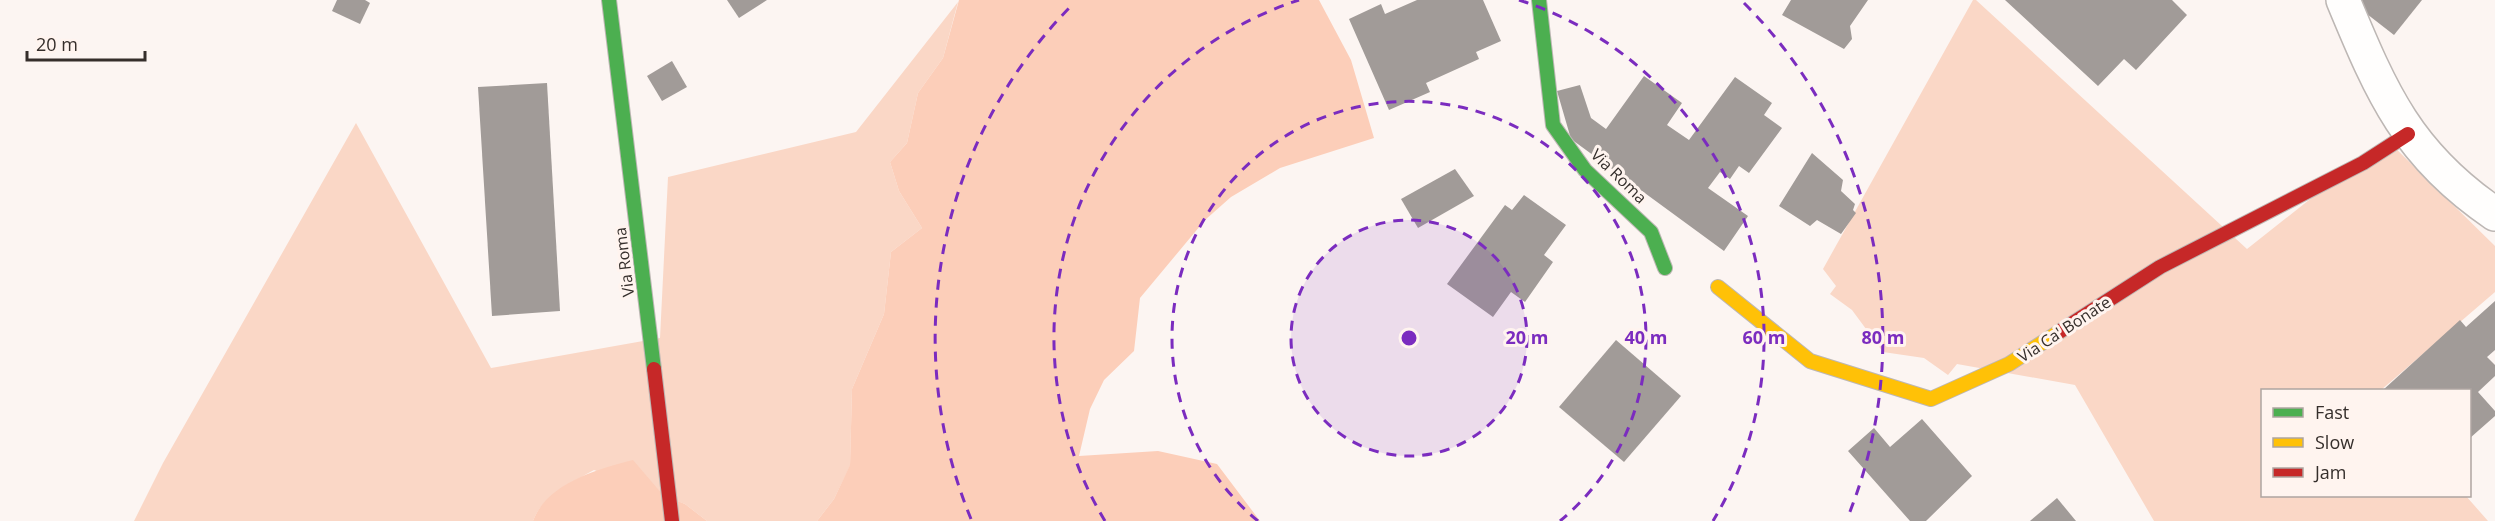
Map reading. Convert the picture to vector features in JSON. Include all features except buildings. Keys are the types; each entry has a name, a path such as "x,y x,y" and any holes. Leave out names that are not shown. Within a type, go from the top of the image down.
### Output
{"street":[{"name":"Via Roma","path":"609,0 672,521"},
{"name":"Via Roma","path":"1539,0 1553,125 1585,170 1652,232 1665,268"},
{"path":"2343,0 2374,75 2408,134 2441,172 2495,214"},
{"name":"Via Ca' Bonate","path":"1718,287 1810,361 1931,399 2009,364 2160,267 2363,163 2408,134"}],"shaded area":[{"path":"959,0 1319,0 1351,60 1374,138 1280,168 1231,197 1205,220 1140,298 1134,351 1104,380 1090,409 1079,456 1158,451 1217,464 1260,521 817,521 834,499 850,465 852,389 884,314 891,252 922,228 899,191 890,162 907,143 918,93 943,58"},
{"path":"1973,0 1976,0 2247,249 2386,139 2495,246 2495,292 2382,389 2261,389 2261,497 2467,497 2488,521 2154,521 2075,385 1957,364 1948,375 1924,358 1883,352 1852,310 1830,294 1836,286 1823,269"},
{"path":"958,2 943,58 918,93 907,143 890,162 899,191 922,228 891,252 884,314 852,389 850,466 834,499 817,521 707,521 685,504 594,470 550,497 537,512 533,521 134,521 163,463 356,123 491,368 660,338 668,177 856,132"},
{"path":"633,460 663,495 685,504 707,521 533,521 540,508 562,487 590,473"}],"traffic: fast":[{"path":"609,0 654,369"},
{"path":"1539,0 1553,125 1585,170 1651,232 1665,268"}],"traffic: slow":[{"path":"1718,287 1810,361 1931,399 2009,364 2059,332"}],"traffic: jam":[{"path":"2059,332 2160,267 2363,163 2408,134"},
{"path":"654,369 672,521"}]}
